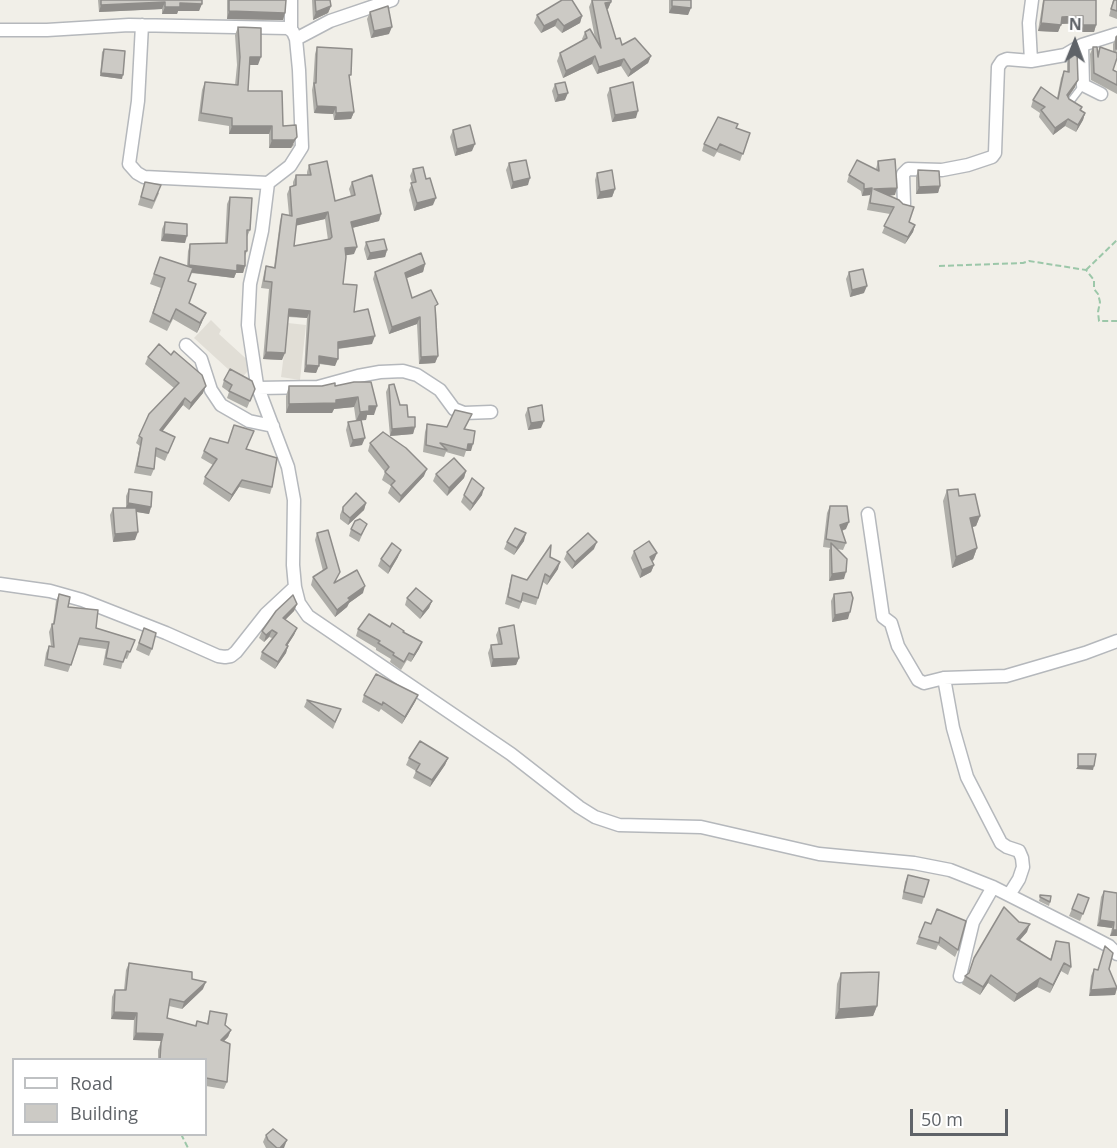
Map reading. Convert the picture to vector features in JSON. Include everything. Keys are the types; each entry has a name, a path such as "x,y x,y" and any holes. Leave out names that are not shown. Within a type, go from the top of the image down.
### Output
{"street":[{"path":"142,25 138,101 129,164 144,177 268,183 290,166 302,147 291,0"},
{"path":"0,30 142,25 293,34 392,0"},
{"path":"1031,61 1029,23 1032,0"},
{"path":"904,204 903,174 909,169 942,170 992,157 996,150 998,67 1002,61 1007,59 1031,61 1065,55 1082,45 1117,34"},
{"path":"1082,45 1083,85 1101,94"},
{"path":"268,183 262,231 250,284 249,335 258,388 288,467 294,500 294,587 299,603 308,616 511,754 595,817 619,825 700,826 819,854 914,863 950,870 1009,895 1109,946 1117,954"},
{"path":"186,345 201,359 211,390 221,405 249,421 273,426"},
{"path":"258,388 318,387 380,372 408,372 440,390 454,410 464,413 491,412"},
{"path":"868,514 883,617 891,623 898,646 918,681 924,683 944,678 1006,676 1085,653 1117,641"},
{"path":"0,584 50,591 82,600 225,657 236,652 266,614 294,587"},
{"path":"944,678 953,728 967,777 1001,843 1019,851 1022,858 1023,867 1019,879 1009,895"},
{"path":"960,976 973,922 993,887"}],"lane":[{"path":"1070,102 1083,85"}],"path":[{"path":"1086,270 1117,240"},
{"path":"939,266 1029,261 1086,270 1094,280 1094,289 1098,294 1099,321 1117,321"}],"shaded area":[{"path":"211,320 221,330 219,334 253,365 240,380 194,338"},
{"path":"288,323 306,325 300,380 281,377"}],"building":[{"path":"101,0 202,0 202,4 180,3 180,7 165,7 165,2 101,5"},
{"path":"229,0 286,0 285,13 229,11"},
{"path":"315,0 330,0 331,6 316,12"},
{"path":"562,0 572,0 582,16 564,26 558,19 544,26 537,15"},
{"path":"592,0 611,0 605,3 616,39 620,38 622,45 635,38 651,56 631,70 624,59 599,67 595,56 566,71 560,53 587,38 585,32 590,29 601,48"},
{"path":"672,0 691,0 691,8 672,6"},
{"path":"1044,0 1096,0 1096,25 1083,25 1083,16 1062,17 1061,25 1041,23"},
{"path":"1114,0 1117,0 1117,11 1111,9"},
{"path":"388,6 392,27 374,31 370,12"},
{"path":"238,27 261,28 261,57 250,57 248,91 282,91 283,126 296,125 297,137 294,140 272,140 272,126 232,126 232,118 201,113 205,82 238,85 240,57"},
{"path":"317,47 352,49 351,75 349,75 354,112 336,113 336,107 317,106 314,83 316,83"},
{"path":"1093,47 1097,47 1098,57 1100,47 1117,53 1113,70 1117,72 1117,85 1094,73"},
{"path":"104,49 125,51 123,75 101,73"},
{"path":"1077,52 1078,80 1067,95 1069,99 1082,107 1080,110 1085,113 1078,125 1068,119 1055,128 1041,110 1045,107 1033,100 1041,87 1058,99 1064,71 1069,72 1069,56"},
{"path":"565,82 568,93 558,95 555,84"},
{"path":"633,82 638,111 615,115 610,88"},
{"path":"718,117 738,124 736,128 750,133 743,154 720,144 717,150 704,144"},
{"path":"470,125 475,144 457,149 453,130"},
{"path":"895,159 897,188 874,189 914,207 909,222 915,225 908,237 884,226 894,207 870,203 872,188 864,189 864,184 849,175 857,160 879,171 878,161"},
{"path":"526,160 530,178 513,182 509,163"},
{"path":"327,161 335,201 355,195 352,182 372,175 381,214 351,222 357,247 345,248 343,284 357,285 354,312 368,309 375,336 338,342 338,359 319,356 319,366 306,365 310,311 289,309 285,353 266,352 272,282 264,281 266,266 275,268 282,214 292,216 290,187 296,185 296,175 311,175 309,165","holes":["328,212 332,237 294,246 297,219"]},
{"path":"423,167 426,179 430,178 436,198 417,203 411,183 416,182 413,169"},
{"path":"612,170 615,189 600,192 597,173"},
{"path":"918,170 939,171 940,186 919,187"},
{"path":"145,182 161,185 154,201 141,197"},
{"path":"230,197 252,198 245,266 237,265 237,271 189,265 190,244 227,243"},
{"path":"165,222 187,224 187,236 164,234"},
{"path":"384,239 387,250 370,253 366,242"},
{"path":"421,253 425,264 405,273 412,298 431,290 438,304 435,306 438,356 421,357 420,317 392,327 375,272"},
{"path":"160,257 193,268 188,281 196,284 189,303 206,313 200,323 176,309 170,322 153,313 165,278 154,274"},
{"path":"863,269 867,286 852,290 849,272"},
{"path":"159,344 171,355 174,351 202,375 206,386 191,403 185,398 160,430 175,437 168,453 156,448 154,469 137,466 142,438 139,436 149,414 179,383 148,357"},
{"path":"230,369 252,381 255,389 250,401 229,391 232,385 224,380"},
{"path":"354,382 371,382 377,406 369,406 369,411 360,412 358,397 336,400 336,403 289,404 289,386 322,386 335,383 335,386"},
{"path":"394,384 400,405 407,405 408,417 415,417 415,427 392,429 389,385"},
{"path":"542,405 544,421 531,423 528,408"},
{"path":"455,410 472,414 464,429 475,431 473,444 468,444 467,450 440,443 447,450 426,445 427,424 447,427"},
{"path":"361,420 365,438 353,440 348,422"},
{"path":"234,425 254,431 246,449 277,458 272,487 242,480 232,495 205,477 217,459 204,451 210,438 228,443"},
{"path":"383,432 406,448 427,469 401,496 391,485 395,481 385,472 389,467 370,443"},
{"path":"454,458 466,471 449,488 436,474"},
{"path":"472,478 484,488 473,504 464,495"},
{"path":"129,489 152,492 151,507 128,503"},
{"path":"958,489 959,496 975,494 980,516 970,518 977,548 956,557 947,490"},
{"path":"356,493 366,503 350,518 343,512 343,507"},
{"path":"830,506 847,506 849,522 840,525 846,543 826,539"},
{"path":"113,508 136,508 138,532 115,534"},
{"path":"360,519 367,524 361,535 351,529 355,521"},
{"path":"515,528 526,533 517,548 507,542"},
{"path":"328,530 340,572 334,583 357,570 365,586 348,598 350,600 337,610 313,577 327,568 317,533"},
{"path":"588,533 597,542 575,562 567,552"},
{"path":"649,541 657,553 650,557 654,565 642,570 634,551"},
{"path":"392,543 401,550 390,567 381,559"},
{"path":"831,543 847,559 846,572 832,574"},
{"path":"551,545 550,557 560,562 550,577 545,574 538,598 523,593 521,602 508,597 512,575 527,580"},
{"path":"416,588 432,601 423,612 407,598"},
{"path":"851,592 853,598 850,612 835,615 834,594"},
{"path":"59,594 70,597 68,607 98,610 96,628 135,640 123,662 106,658 109,642 80,638 71,665 47,659 49,646 54,647 52,624 54,624"},
{"path":"293,595 297,604 283,618 297,628 278,662 262,652 277,633 272,630 266,635 262,631 276,611"},
{"path":"369,614 390,627 392,623 422,642 414,655 409,653 404,662 378,643 380,641 358,629"},
{"path":"514,625 519,658 493,659 491,645 502,644 499,628"},
{"path":"144,628 156,633 152,649 139,643"},
{"path":"376,674 418,695 405,717 383,702 382,705 364,695"},
{"path":"307,700 341,709 335,722"},
{"path":"420,741 448,758 432,780 416,771 420,764 409,758"},
{"path":"1078,754 1096,754 1094,766 1078,766"},
{"path":"908,875 929,880 924,897 904,892"},
{"path":"1104,891 1117,893 1117,930 1113,930 1114,922 1100,920"},
{"path":"1078,894 1089,898 1083,914 1072,909"},
{"path":"1040,895 1051,896 1050,902 1040,897"},
{"path":"1004,907 1019,922 1030,924 1017,939 1051,960 1056,941 1069,943 1071,967 1064,963 1053,985 1040,978 1017,994 991,975 983,987 965,976 969,973 974,958"},
{"path":"937,909 966,921 958,950 940,937 939,943 919,937 925,922 931,924"},
{"path":"1105,946 1113,953 1109,969 1117,988 1091,990 1094,969 1098,970"},
{"path":"129,963 192,972 192,979 206,982 184,1002 170,999 167,1018 196,1026 197,1021 208,1024 210,1011 227,1014 225,1025 231,1030 221,1040 230,1044 227,1082 207,1078 207,1058 160,1058 163,1034 136,1033 137,1013 114,1012 115,990 126,990"},
{"path":"879,972 877,1006 839,1009 841,973"},
{"path":"273,1129 287,1140 280,1148 268,1140 266,1135"}]}
